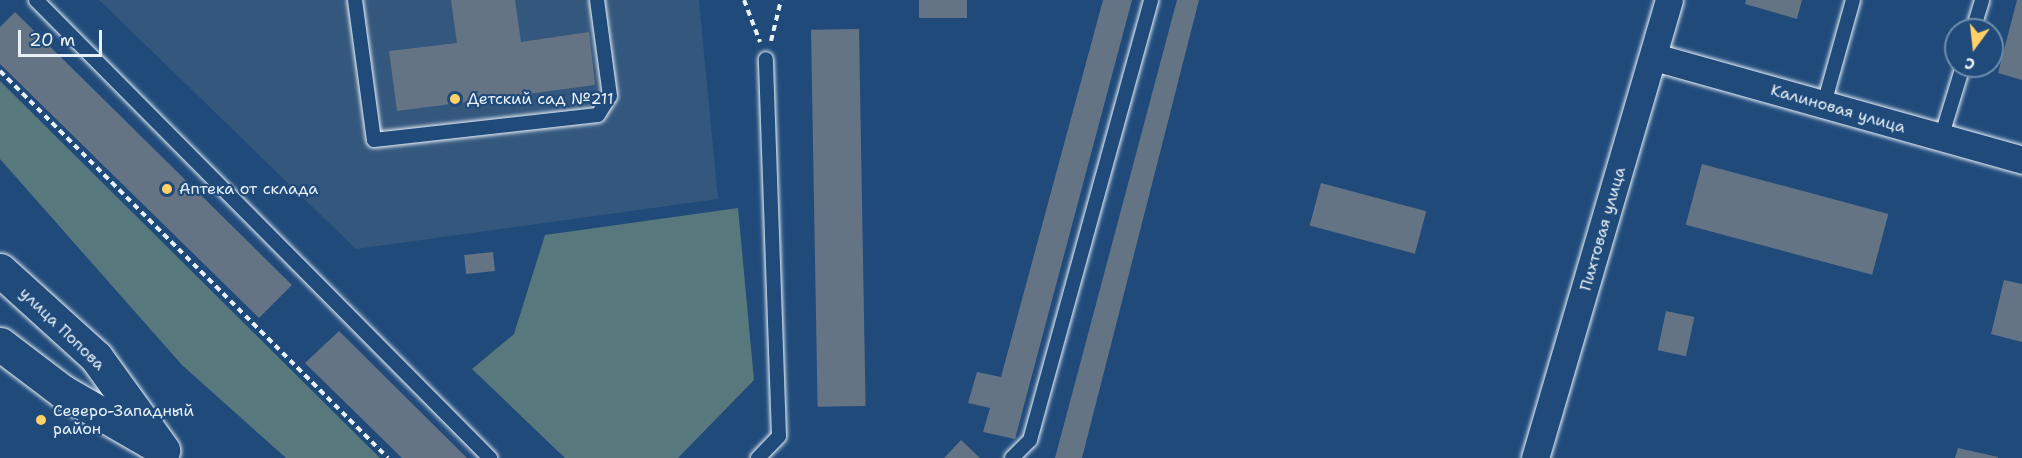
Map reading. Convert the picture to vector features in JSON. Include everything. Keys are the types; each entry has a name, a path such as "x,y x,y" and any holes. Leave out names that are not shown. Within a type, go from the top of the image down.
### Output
{"street":[{"name":"Пихтовая улица","path":"1535,458 1669,0"},
{"name":"Калиновая улица","path":"1654,57 2022,160"},
{"name":"улица Попова","path":"0,270 96,357 168,454"},
{"name":"улица Попова","path":"0,345 62,391 168,454"}],"lane":[{"path":"36,0 490,458"},
{"path":"355,0 374,140 598,115 610,96 597,0"},
{"path":"1012,458 1030,440 1151,0"},
{"path":"1824,104 1853,0"},
{"path":"1977,18 1982,0"},
{"path":"758,458 779,436 766,59"},
{"path":"1941,138 1959,78"}],"path":[{"path":"744,0 766,59"},
{"path":"766,59 781,0"},
{"path":"0,71 388,458"}],"shaded area":[{"name":"Детский сад №211","path":"99,0 699,0 718,199 356,249"}],"green space":[{"path":"0,81 380,458 286,458 182,365 0,159"},
{"path":"738,208 754,380 678,458 565,458 472,369 514,334 545,235"}],"building":[{"path":"451,0 515,0 521,42 589,32 595,85 397,111 389,51 457,43"},
{"path":"919,0 967,0 967,18 919,18"},
{"path":"1103,0 1132,0 1015,439 983,432 990,408 968,403 977,372 1001,377"},
{"path":"1177,0 1199,0 1082,458 1055,458"},
{"path":"1746,0 1802,0 1797,19 1745,4"},
{"path":"2017,0 2022,0 2022,80 2004,75 2004,50"},
{"path":"15,12 292,285 259,318 0,64 0,27"},
{"path":"859,29 866,406 818,407 811,30"},
{"path":"1702,164 1888,214 1872,275 1686,225"},
{"path":"1321,183 1426,211 1415,254 1310,226"},
{"path":"493,252 495,271 466,274 464,255"},
{"path":"2004,280 2022,284 2022,342 1991,334"},
{"path":"1666,311 1694,317 1686,356 1658,350"},
{"path":"339,331 467,458 402,458 305,363"},
{"path":"961,440 980,458 944,458"},
{"path":"1958,448 1998,457 1998,458 1955,458"}],"place":[{"name":"Детский сад №211","path":"455,99"},
{"name":"Аптека от склада","path":"167,189"},
{"name":"Северо-Западный район","path":"41,420"}]}
